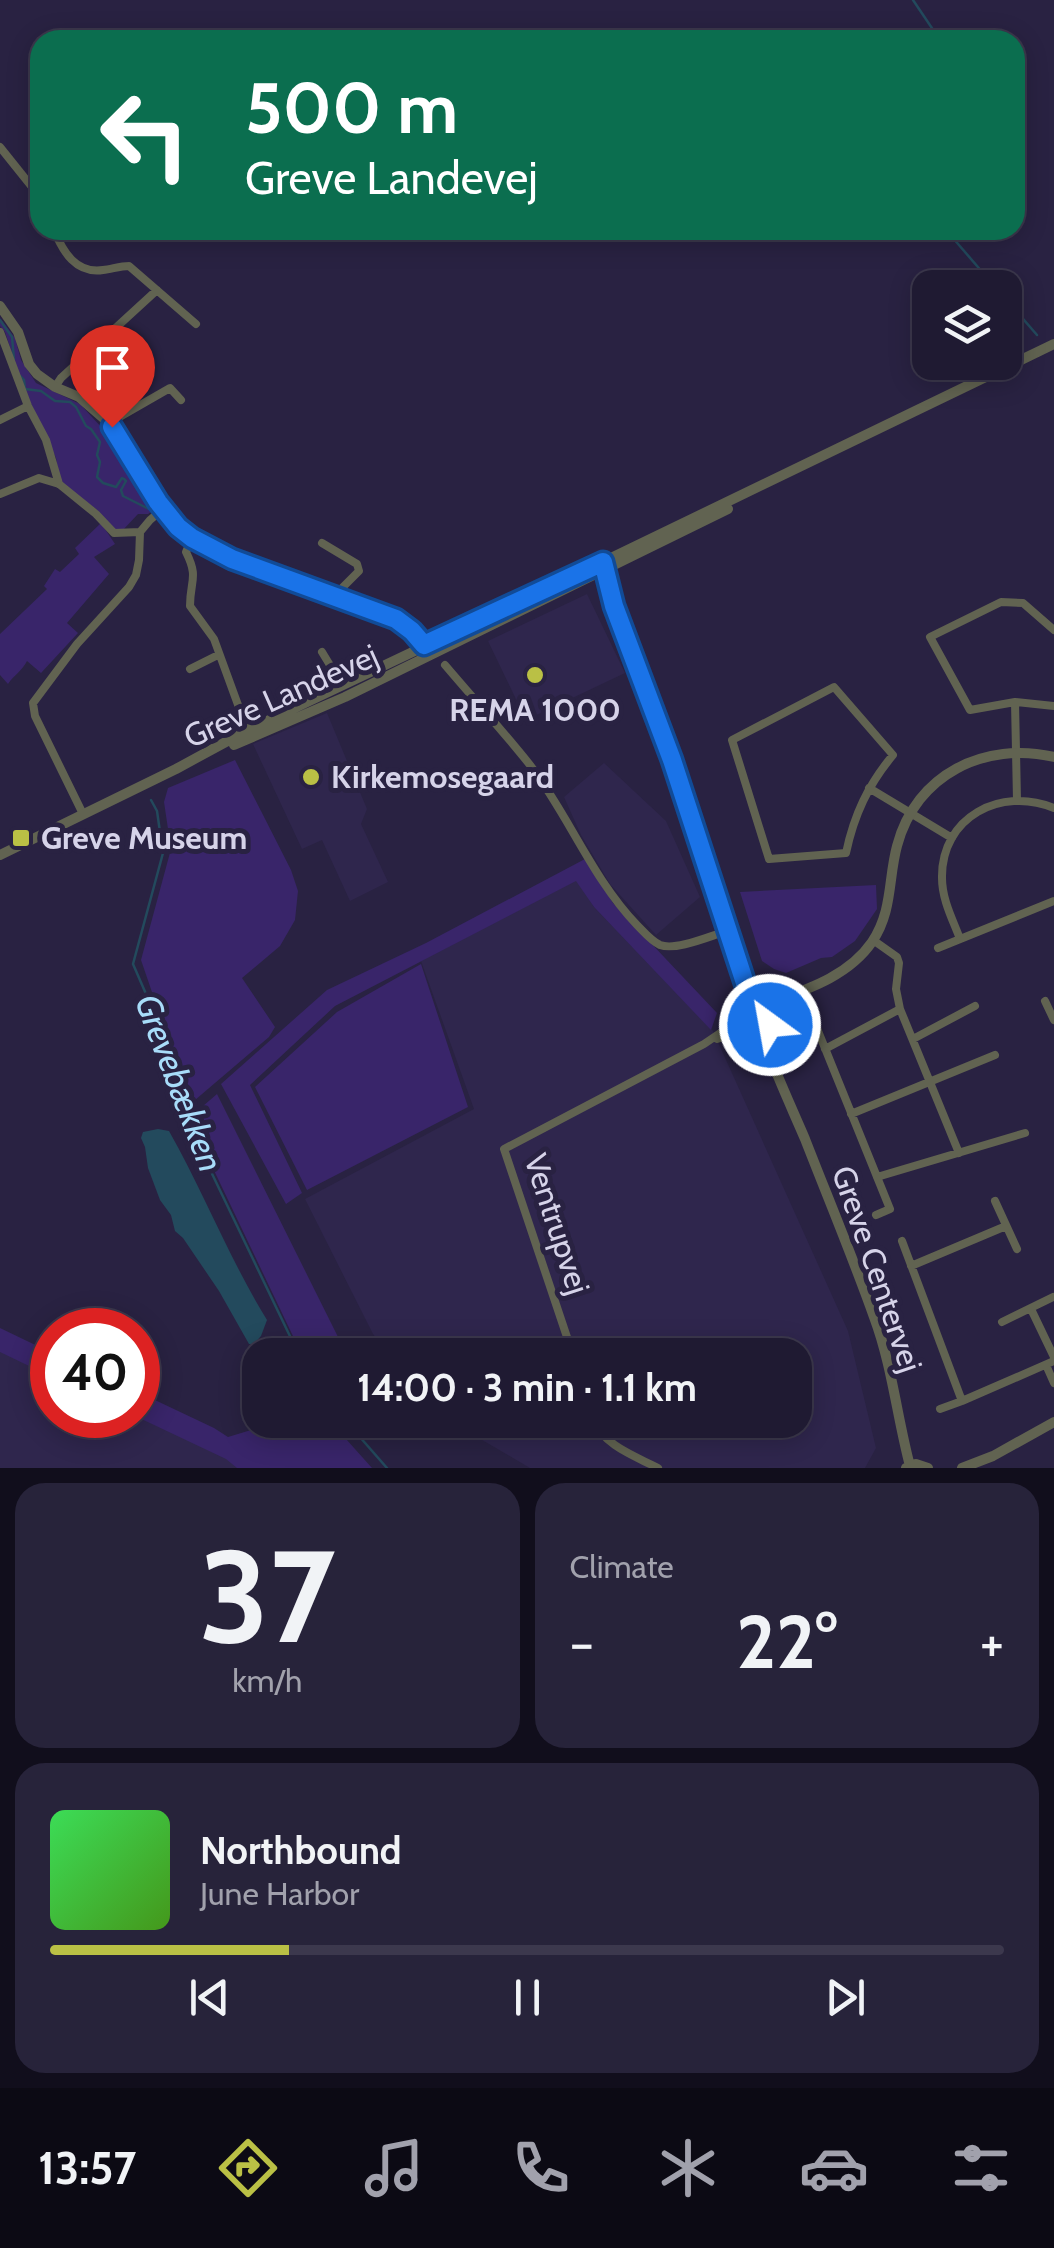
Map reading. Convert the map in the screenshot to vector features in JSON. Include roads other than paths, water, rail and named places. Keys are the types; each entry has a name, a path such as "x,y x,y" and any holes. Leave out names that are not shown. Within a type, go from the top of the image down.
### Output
{"street":[{"path":"0,147 30,185"},
{"path":"59,240 80,266 96,271 129,266 196,324"},
{"path":"55,387 157,290"},
{"path":"0,306 18,332 30,364 44,380 80,396 109,423 163,509 192,538 232,559 396,619 427,650"},
{"path":"0,332 28,406 46,440 58,484"},
{"name":"Greve Landevej","path":"0,854 342,685 427,650 599,568 1054,344"},
{"path":"109,423 170,388 181,400"},
{"path":"0,420 28,406"},
{"path":"0,494 39,478 58,484 96,514 109,530 121,534 140,532"},
{"path":"83,814 35,716 33,703 77,644 129,588 139,560 140,532 163,509"},
{"path":"192,538 186,552 195,575 190,606 214,639 248,734"},
{"path":"322,543 358,564 359,571 335,595"},
{"path":"599,568 672,760 746,999"},
{"path":"1054,630 1023,603 1001,602 930,637 970,710 1015,702 1054,706"},
{"name":"Greve Landevej","path":"248,734 345,697 427,650"},
{"name":"Greve Landevej","path":"322,652 342,685"},
{"path":"190,669 218,655"},
{"path":"445,665 530,765 601,881 654,942 675,946 727,932"},
{"path":"834,687 893,755 869,788 854,820 846,853 769,859 732,740 834,687"},
{"path":"1015,702 1017,800"},
{"path":"769,1008 844,970 873,940 888,907 895,854 904,826 922,796 955,768 984,756 1016,752 1054,757"},
{"path":"869,788 952,838"},
{"path":"960,939 946,904 942,877 952,838 973,815 1001,802 1030,800 1054,808"},
{"path":"938,948 1054,901"},
{"path":"873,940 898,956 896,989 900,1009 959,1152"},
{"path":"746,999 762,1000 769,1008 770,1025 747,1031 734,1011 746,999"},
{"path":"1045,1001 1054,1020"},
{"path":"913,1039 975,1006"},
{"path":"826,1049 900,1009"},
{"path":"816,1026 890,1209 876,1215"},
{"name":"Ventrupvej","path":"567,1338 504,1149 704,1044 747,1031"},
{"name":"Greve Centervej","path":"747,1031 803,1135 874,1316 886,1351 908,1467"},
{"path":"852,1114 995,1055"},
{"path":"878,1178 1025,1132"},
{"path":"995,1201 1016,1248"},
{"path":"911,1266 1006,1226"},
{"path":"902,1241 962,1401"},
{"path":"1002,1322 1053,1297"},
{"path":"1030,1309 1052,1361 1054,1383"},
{"path":"940,1410 1052,1361"},
{"path":"962,1468 993,1456 1054,1422"},
{"path":"605,1438 658,1468"},
{"path":"908,1467 928,1468"}],"water":[{"path":"169,1131 267,1320 259,1338 246,1338 219,1291 175,1231 148,1168 143,1132"}],"waterway":[{"path":"913,0 933,30"},
{"path":"955,240 980,270"},
{"path":"1022,318 1037,335"},
{"path":"0,320 12,337 14,359"},
{"path":"20,376 25,389 41,391 55,401 70,402 76,407 100,442 97,477 116,487 124,479 123,496 151,510"},
{"name":"Grevebækken","path":"151,800 157,811 163,853 133,964 159,1024 168,1074 191,1130 291,1338"},
{"name":"Grevebækken","path":"361,1438 387,1468"}],"place":[{"name":"REMA 1000","path":"535,675"},
{"name":"Kirkemosegaard","path":"311,777"},
{"name":"Greve Museum","path":"21,838"}]}
